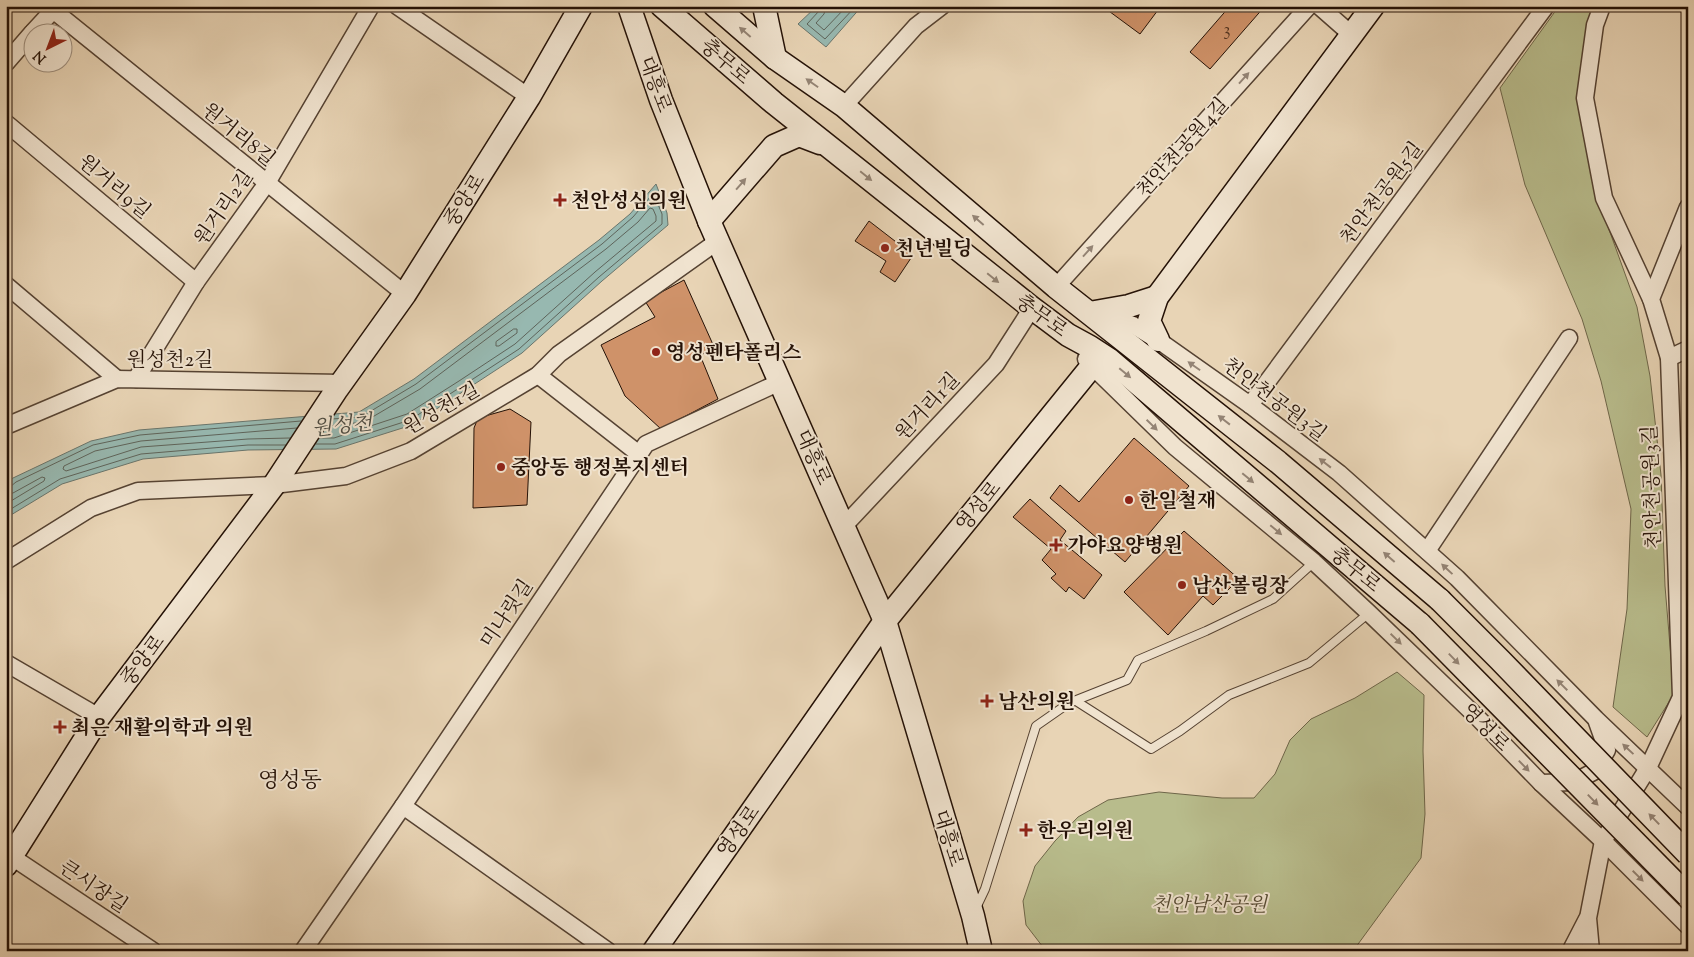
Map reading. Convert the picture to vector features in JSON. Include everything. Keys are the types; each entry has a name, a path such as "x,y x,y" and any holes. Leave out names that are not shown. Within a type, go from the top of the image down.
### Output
{"street":[{"name":"원거리2길","path":"136,379 196,282 267,183 370,6"},
{"path":"397,6 529,97"},
{"path":"622,6 638,32"},
{"name":"대흥로","path":"629,6 661,100 714,231 885,621 973,916 981,951"},
{"name":"충무로","path":"662,6 774,103 1032,308 1068,335 1110,360 1420,624 1688,896"},
{"name":"충무로","path":"716,6 775,58 844,106 1056,287 1088,310 1278,462 1440,600 1688,854"},
{"path":"844,106 916,26 942,6"},
{"name":"천안천공원4길","path":"1056,287 1309,6"},
{"path":"1319,6 1352,35"},
{"path":"1158,340 1149,321 1157,297 1373,6"},
{"name":"천안천공원5길","path":"1250,405 1546,6"},
{"path":"1602,6 1595,25 1585,98 1604,198 1651,299"},
{"name":"원거리8길","path":"52,8 405,294"},
{"path":"41,22 52,8"},
{"name":"중앙로","path":"9,861 99,717 274,485 340,386 405,294 529,97 581,9"},
{"path":"765,10 775,58"},
{"path":"6,63 22,45"},
{"name":"원거리9길","path":"6,123 196,282"},
{"path":"714,231 774,146 799,135 828,146"},
{"path":"1651,299 1688,207"},
{"name":"원성천1길","path":"6,561 91,508 138,491 274,485 346,476 411,451 538,376 559,354 714,231"},
{"path":"6,285 117,379"},
{"path":"1088,310 1129,306 1157,297"},
{"name":"천안천공원3길","path":"1591,951 1588,918 1603,841 1648,768 1681,697 1669,358 1651,299"},
{"name":"원거리1길","path":"844,526 996,364 1032,308"},
{"name":"천안천공원3길","path":"1088,310 1133,325 1158,340 1250,405 1338,473 1457,578 1596,719 1688,807"},
{"path":"1068,335 1092,366"},
{"path":"1427,551 1569,338"},
{"path":"1669,358 1688,349"},
{"name":"영성로","path":"654,951 885,621 1092,366 1174,447 1314,562 1369,613 1477,717 1541,784 1603,841"},
{"path":"538,376 642,449 780,382"},
{"name":"원성천2길","path":"6,426 117,379 340,386"},
{"name":"미나릿길","path":"303,951 403,806 642,449"},
{"path":"6,663 99,717"},
{"path":"1541,784 1574,782 1595,771 1607,750 1596,719"},
{"path":"403,806 608,951"},
{"path":"1603,841 1688,926"},
{"name":"큰시장길","path":"9,861 153,951"},
{"path":"1570,950 1588,918"}],"lane":[{"name":"대흥로","path":"973,916 985,889 1036,726 1076,701 1127,680 1138,660 1206,631 1273,599 1314,562"},
{"path":"1076,701 1151,749 1180,731 1229,695 1309,663 1369,613"}],"green space":[{"path":"1559,6 1595,6 1589,20 1598,199 1637,307 1650,376 1661,475 1665,586 1674,694 1647,737 1613,707 1627,609 1631,509 1601,381 1582,319 1525,185 1500,88"},
{"name":"천안남산공원","path":"1397,672 1424,695 1425,814 1421,858 1353,951 1046,951 1026,925 1023,901 1035,866 1078,817 1108,800 1159,792 1222,798 1254,798 1275,774 1290,740 1311,719 1355,698"}],"water":[{"path":"817,6 862,6 826,47 798,24"},
{"name":"원성천","path":"656,184 667,213 668,225 522,353 412,425 336,449 248,450 143,459 62,484 6,518 6,484 13,478 91,441 139,430 359,412 414,379 599,240 630,214"}],"building":[{"path":"1102,6 1161,6 1140,34"},
{"path":"1230,6 1265,6 1210,69 1190,52"},
{"name":"천년빌딩","path":"869,221 913,255 895,282 880,272 886,261 855,241"},
{"name":"영성펜타폴리스","path":"684,280 715,349 700,355 718,399 661,429 625,396 601,345 655,317 645,301"},
{"name":"중앙동 행정복지센터","path":"510,409 531,422 527,505 473,508 474,428 478,418"},
{"name":"한일철재","path":"1134,438 1189,486 1125,562 1050,498 1060,485 1079,502"},
{"name":"가야요양병원","path":"1030,499 1066,531 1060,540 1102,575 1084,599 1069,587 1066,592 1051,578 1056,574 1042,560 1051,549 1013,517"},
{"name":"남산볼링장","path":"1184,531 1239,579 1213,605 1203,596 1168,635 1124,592"}],"place":[{"name":"천안성심의원","path":"560,200"},
{"name":"천년빌딩","path":"885,248"},
{"name":"영성펜타폴리스","path":"656,352"},
{"name":"중앙동 행정복지센터","path":"501,467"},
{"name":"한일철재","path":"1129,500"},
{"name":"가야요양병원","path":"1056,545"},
{"name":"남산볼링장","path":"1182,585"},
{"name":"남산의원","path":"987,701"},
{"name":"최은 재활의학과 의원","path":"60,727"},
{"name":"한우리의원","path":"1026,830"}],"district":[{"name":"영성동","path":"290,779"}]}
